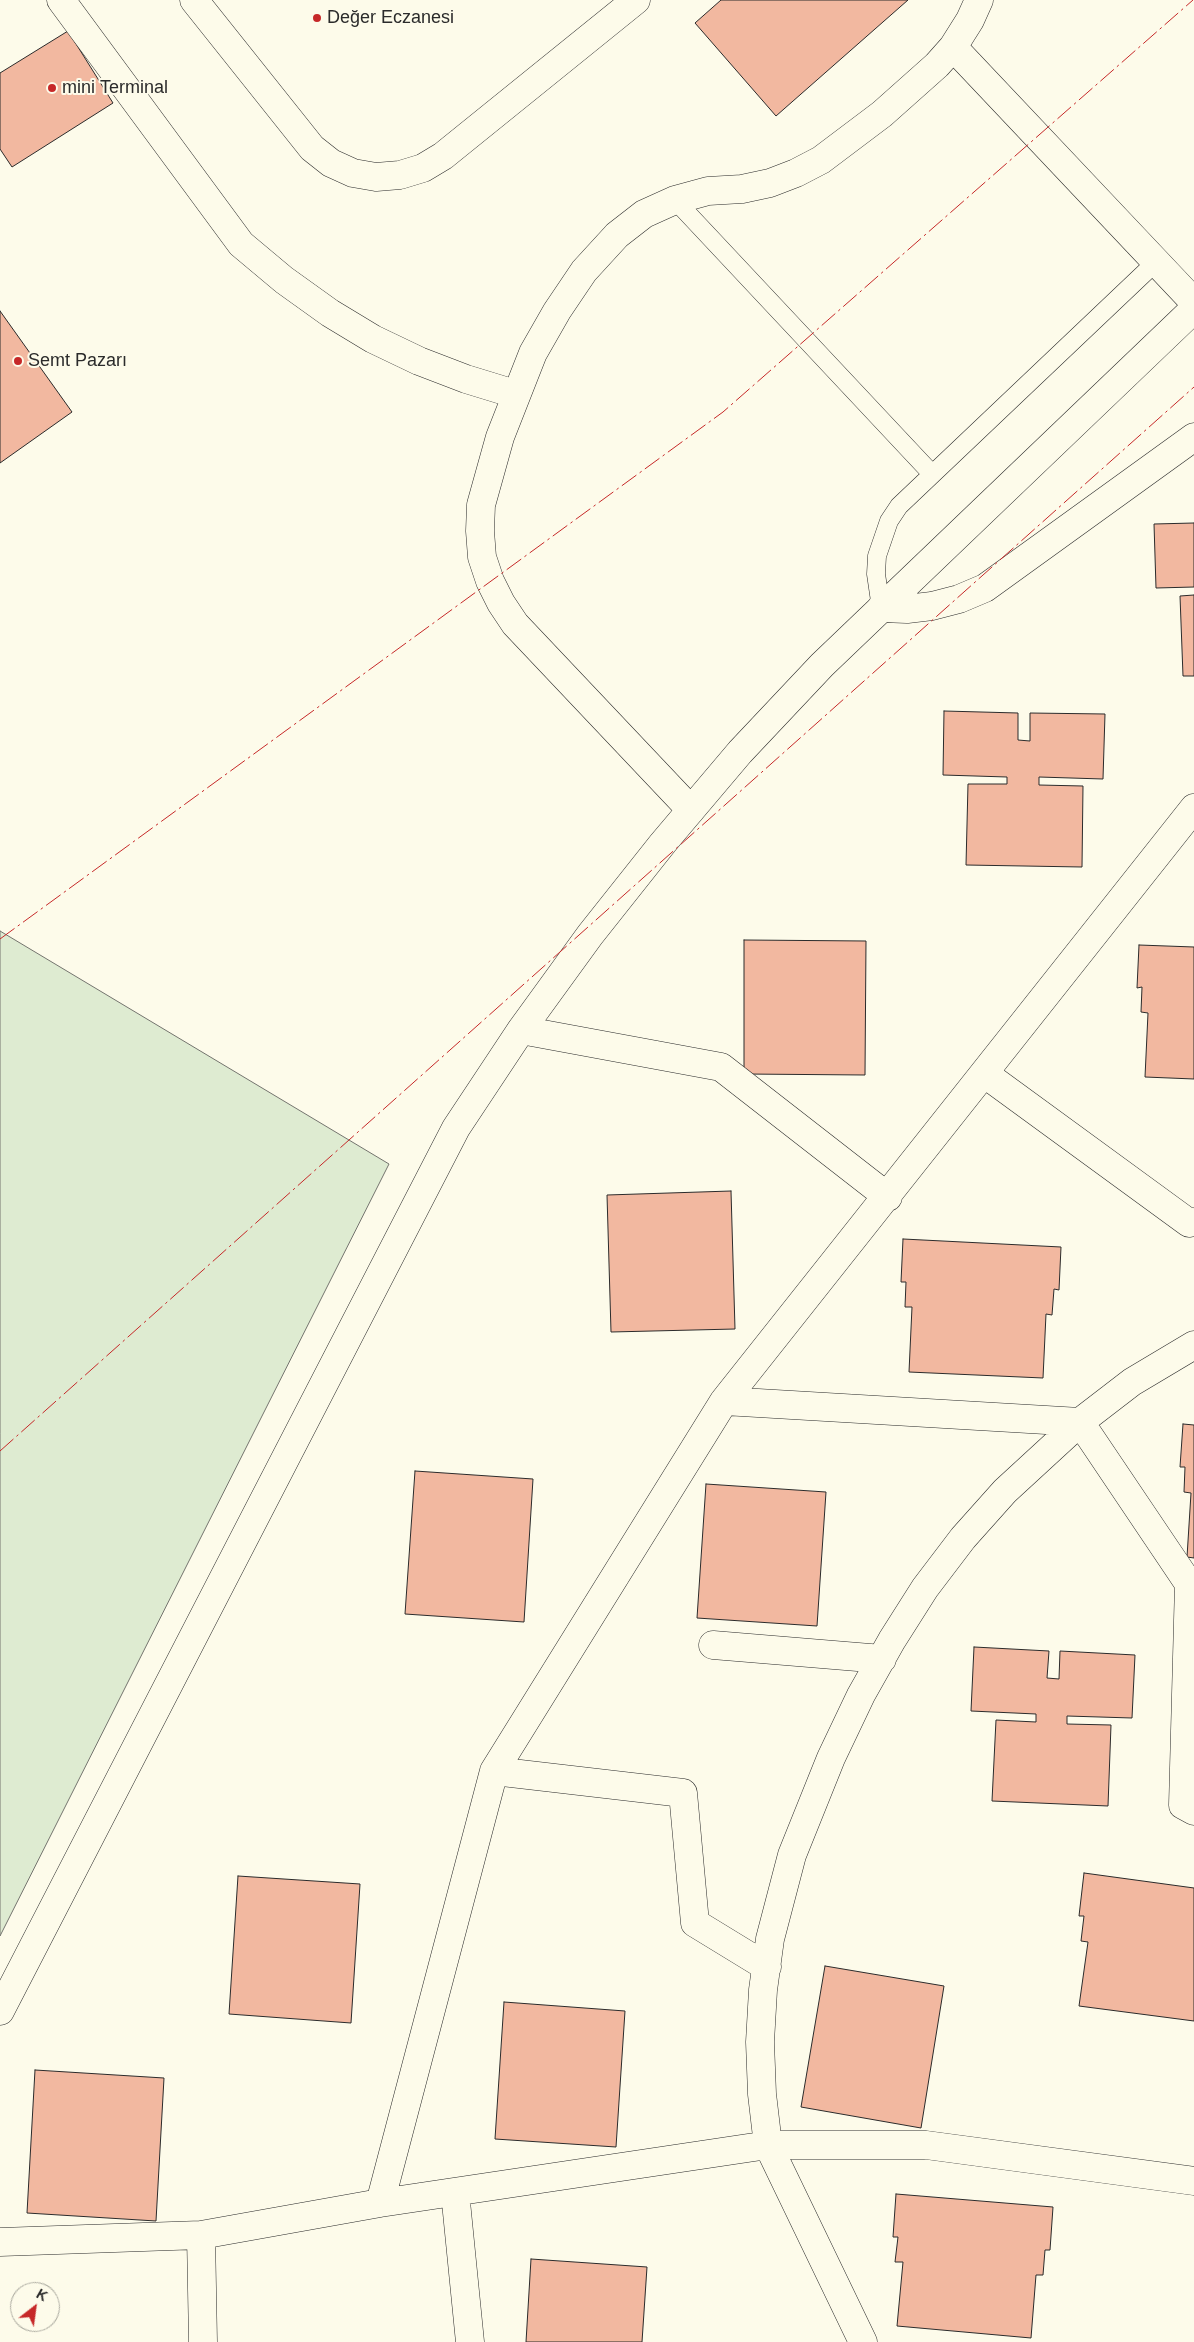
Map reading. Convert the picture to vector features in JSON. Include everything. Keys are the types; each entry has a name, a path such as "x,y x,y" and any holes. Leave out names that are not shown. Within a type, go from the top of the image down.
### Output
{"street":[{"path":"61,0 242,244 292,286 330,313 373,339 419,361 515,394"},
{"path":"194,0 312,148 331,163 353,173 376,177 400,175 423,168 443,156 636,0"},
{"path":"691,810 515,624 501,603 490,581 482,557 481,505 500,437 515,394 533,353 557,311 600,252 617,235 644,214 675,200 708,192 742,189 770,183 796,173 821,160 882,114 937,65 953,47 970,20 979,0"},
{"path":"953,47 1194,302"},
{"path":"0,2011 456,1128 521,1030 590,935 740,752 822,665 1194,309"},
{"path":"881,608 906,609 932,606 959,599 985,588 1194,436"},
{"path":"380,2204 494,1771 724,1401 1194,808"},
{"path":"521,1030 721,1068 888,1196"},
{"path":"984,1074 1189,1223 1194,1222"},
{"path":"863,2342 768,2145 762,2094 760,2042 763,1990 770,1939 782,1889 798,1839 831,1758 882,1658 926,1588 964,1538 1005,1491 1080,1422 1132,1382 1194,1345"},
{"path":"724,1401 1080,1422"},
{"path":"1080,1422 1192,1584 1183,1805 1194,1811"},
{"path":"713,1645 882,1658"},
{"path":"494,1771 682,1793 695,1923 767,1967"},
{"path":"0,2242 201,2236 380,2204 768,2145 926,2146 1194,2180"},
{"path":"455,2192 470,2342"},
{"path":"201,2236 203,2342"}],"lane":[{"path":"675,200 932,474"},
{"path":"881,608 876,574 882,538 899,506 1156,262"}],"green space":[{"path":"0,931 389,1164 0,1936"}],"building":[{"path":"721,0 908,0 776,116 695,23"},
{"name":"mini Terminal","path":"68,31 113,103 12,167 0,149 0,73"},
{"name":"Semt Pazarı","path":"0,311 72,412 0,463"},
{"path":"1194,523 1194,587 1156,588 1154,524"},
{"path":"1194,595 1194,676 1183,676 1180,596"},
{"path":"944,711 1018,713 1018,740 1030,741 1030,713 1105,714 1103,779 1039,777 1039,785 1083,786 1082,867 966,865 968,784 1007,784 1007,777 943,775"},
{"path":"744,940 866,941 865,1075 744,1074"},
{"path":"1139,945 1194,947 1194,1079 1145,1077 1148,1013 1141,1012 1142,987 1137,988"},
{"path":"731,1191 735,1329 611,1332 607,1195"},
{"path":"903,1239 1061,1247 1059,1290 1054,1289 1052,1315 1046,1314 1043,1378 909,1372 912,1307 905,1307 906,1282 901,1282"},
{"path":"1183,1424 1194,1425 1194,1558 1187,1557 1191,1493 1184,1492 1185,1467 1180,1467"},
{"path":"415,1471 533,1479 524,1622 405,1614"},
{"path":"706,1484 826,1492 817,1626 697,1618"},
{"path":"974,1647 1049,1651 1047,1678 1059,1679 1060,1651 1135,1655 1132,1718 1067,1716 1067,1724 1111,1725 1108,1806 992,1801 996,1720 1036,1722 1036,1714 971,1711"},
{"path":"1084,1873 1194,1888 1194,2021 1079,2006 1088,1942 1081,1941 1084,1916 1079,1916"},
{"path":"238,1876 360,1884 351,2023 229,2014"},
{"path":"825,1966 944,1986 921,2128 801,2107"},
{"path":"504,2002 625,2011 616,2147 495,2139"},
{"path":"35,2070 164,2078 156,2221 27,2213"},
{"path":"896,2194 1053,2207 1050,2250 1045,2250 1043,2275 1036,2275 1031,2338 897,2326 903,2262 895,2262 898,2237 893,2237"},
{"path":"531,2259 647,2267 642,2342 526,2342"}],"power":[{"path":"0,939 723,412 1193,0"},
{"path":"0,1451 1194,387"}],"place":[{"name":"Değer Eczanesi","path":"317,18"},
{"name":"mini Terminal","path":"52,88"},
{"name":"Semt Pazarı","path":"18,361"}]}
